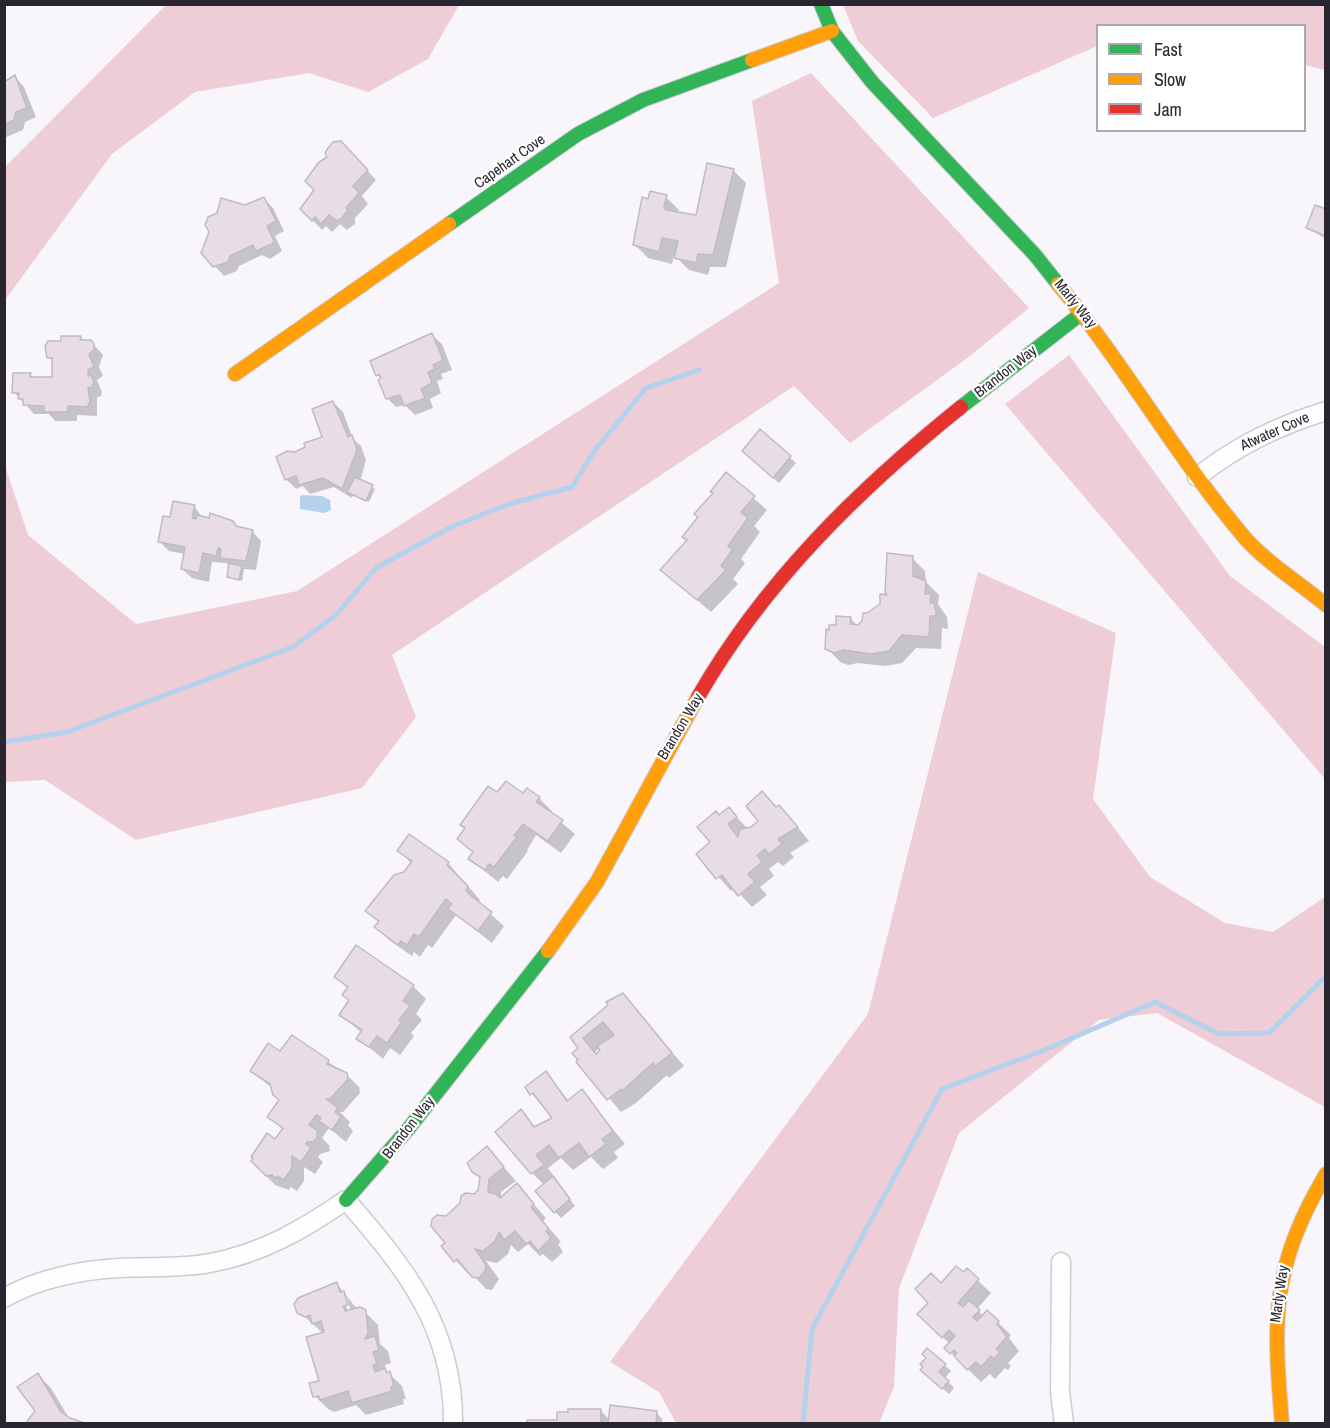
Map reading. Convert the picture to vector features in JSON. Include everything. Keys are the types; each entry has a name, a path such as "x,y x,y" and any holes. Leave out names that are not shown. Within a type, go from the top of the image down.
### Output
{"street":[{"name":"Marly Way","path":"821,4 832,31 872,82 1035,255 1099,333 1197,477 1247,540 1326,605"},
{"name":"Capehart Cove","path":"235,374 578,134 644,100 832,31"},
{"name":"Brandon Way","path":"4,1298 65,1275 117,1268 209,1263 246,1255 287,1237 346,1200 394,1148 579,908 607,866 667,749 737,635 791,566 848,506 927,434 1082,313"},
{"name":"Atwater Cove","path":"1197,477 1252,439 1291,422 1326,411"},
{"name":"Marly Way","path":"1282,1424 1275,1342 1278,1287 1297,1225 1326,1174"},
{"path":"346,1200 406,1272 427,1307 448,1368 453,1424"},
{"path":"1061,1262 1060,1392 1064,1424"}],"shaded area":[{"path":"166,5 459,5 428,59 368,92 309,73 195,92 112,154 5,300 5,167"},
{"path":"843,5 1325,5 1325,70 1306,65 1306,24 1096,24 1096,46 933,118 858,41"},
{"path":"811,73 1029,308 966,359 850,443 794,386 392,655 416,717 362,788 136,840 45,780 5,782 5,466 28,535 136,624 297,591 779,283 752,101"},
{"path":"1069,355 1230,576 1325,647 1325,779 1005,404"},
{"path":"978,572 1116,633 1093,799 1150,877 1225,923 1273,932 1325,897 1325,1107 1157,1013 1099,1020 959,1133 899,1288 894,1387 879,1423 676,1423 659,1392 610,1362 868,1014"}],"water":[{"path":"302,495 322,496 330,500 331,510 324,513 300,509"}],"building":[{"path":"15,75 27,108 16,112 14,120 4,125 4,82"},
{"path":"341,141 368,170 353,186 359,193 346,208 348,210 341,219 337,221 329,215 321,224 315,217 312,221 300,209 314,190 305,181 319,162 327,157 325,153 333,142"},
{"path":"707,163 734,169 713,255 698,254 696,263 674,258 678,241 662,238 659,252 633,245 642,197 648,199 650,191 667,195 664,207 666,210 696,215"},
{"path":"264,197 276,221 267,226 274,241 272,244 256,251 253,245 230,256 228,262 213,267 201,253 209,232 205,225 208,217 217,213 221,198 245,205"},
{"path":"1315,205 1326,209 1326,236 1306,228"},
{"path":"432,333 443,360 433,365 435,369 428,372 432,383 421,389 425,398 404,406 400,395 386,399 378,380 381,378 379,374 376,376 370,361"},
{"path":"61,336 81,336 80,340 91,340 94,344 94,350 89,354 94,367 88,370 88,376 91,375 94,382 92,387 88,388 90,402 87,407 68,406 68,412 44,412 44,406 23,405 23,399 18,399 19,393 12,393 13,373 31,373 30,377 52,377 52,358 47,358 45,346 48,341 61,341"},
{"path":"333,401 348,437 352,435 357,450 342,489 323,478 299,485 296,476 285,480 276,457 287,451 295,452 305,447 304,443 322,437 312,409"},
{"path":"760,429 791,456 773,478 742,451"},
{"path":"726,472 755,496 741,512 748,518 728,546 733,549 721,566 726,570 697,600 660,570 687,540 682,537 698,517 694,514 713,493 710,492"},
{"path":"355,477 373,485 366,501 347,492"},
{"path":"173,501 195,505 192,518 196,519 197,515 209,518 210,513 233,521 236,526 253,530 246,561 220,558 221,549 218,548 216,556 203,553 199,573 181,569 185,547 158,542 163,516 170,517"},
{"path":"887,553 913,556 913,576 926,581 925,594 931,594 930,603 934,603 936,611 936,616 930,616 929,637 902,635 889,651 871,654 844,650 834,653 825,649 826,629 829,630 829,625 836,625 836,616 851,617 850,624 858,625 862,621 863,613 867,613 880,604 880,594 887,595 885,593"},
{"path":"229,563 242,566 239,580 227,577"},
{"path":"506,781 523,793 527,788 540,797 536,802 563,820 548,841 523,824 514,836 517,837 494,867 489,864 485,870 468,859 473,852 457,839 465,828 460,825 488,786 497,792"},
{"path":"762,791 776,807 779,805 798,827 778,839 782,844 769,854 765,849 757,855 762,862 748,874 755,882 738,896 722,875 716,879 696,854 710,842 697,827 716,811 719,815 729,807 737,817 728,824 738,837 740,829 751,827 758,821 746,806"},
{"path":"409,834 449,862 447,865 468,886 466,890 471,896 492,912 478,931 448,909 452,904 446,899 419,937 414,934 407,945 401,941 398,945 374,927 379,921 365,911 394,875 404,872 412,861 397,851"},
{"path":"356,945 414,985 403,1001 410,1006 399,1020 402,1022 387,1043 377,1036 369,1047 356,1039 362,1030 339,1015 349,1000 342,995 348,987 334,977"},
{"path":"623,993 672,1053 655,1066 653,1063 622,1091 621,1089 607,1100 576,1062 578,1060 572,1053 578,1048 570,1037 608,1005 606,1002","holes":["603,1022 614,1035 597,1046 600,1050 596,1054 583,1038"]},
{"path":"292,1035 329,1060 327,1064 347,1073 348,1079 330,1099 326,1099 338,1108 335,1112 341,1117 332,1130 319,1121 321,1118 316,1115 309,1125 317,1130 317,1138 313,1142 307,1142 306,1144 311,1148 301,1162 292,1156 292,1168 284,1180 278,1176 276,1178 272,1175 266,1176 251,1161 253,1158 251,1157 267,1133 275,1139 283,1128 267,1117 279,1100 273,1095 270,1084 250,1071 268,1043 280,1051"},
{"path":"546,1071 567,1101 582,1089 613,1131 602,1139 606,1144 589,1157 579,1143 559,1158 549,1145 536,1155 544,1165 531,1174 495,1132 521,1109 534,1127 552,1118 533,1093 530,1095 525,1087"},
{"path":"487,1146 504,1167 489,1179 488,1192 500,1198 517,1183 534,1204 531,1207 549,1229 546,1231 551,1238 538,1251 530,1241 526,1244 515,1231 504,1240 499,1232 495,1241 483,1251 475,1249 486,1265 485,1271 479,1278 472,1277 457,1259 454,1262 441,1246 445,1243 431,1226 432,1219 437,1215 446,1216 460,1203 461,1196 466,1193 474,1194 478,1190 480,1177 472,1172 467,1163"},
{"path":"553,1176 570,1199 554,1213 535,1191"},
{"path":"956,1266 964,1272 967,1268 979,1279 958,1303 963,1307 969,1300 980,1310 973,1317 977,1321 987,1310 999,1321 997,1324 1007,1337 996,1349 1000,1352 994,1359 991,1356 981,1367 976,1362 967,1370 954,1356 957,1353 954,1350 950,1354 944,1348 955,1336 949,1330 942,1338 917,1314 928,1303 915,1289 931,1273 941,1283"},
{"path":"337,1282 340,1292 344,1291 348,1305 343,1306 345,1311 360,1307 366,1310 368,1333 365,1339 375,1336 379,1350 373,1352 377,1364 373,1365 375,1372 385,1368 387,1373 390,1371 394,1386 391,1387 392,1391 352,1403 348,1391 320,1400 319,1396 313,1397 309,1383 319,1381 306,1337 324,1332 321,1321 312,1324 310,1315 305,1317 297,1313 294,1304 298,1298"},
{"path":"927,1348 946,1364 939,1372 949,1381 942,1389 920,1370 923,1367 920,1364 926,1358 922,1354"},
{"path":"38,1373 61,1412 87,1424 25,1424 35,1411 17,1387"},
{"path":"610,1405 657,1411 656,1424 608,1424"},
{"path":"568,1409 601,1409 601,1424 527,1424 527,1420 557,1420 557,1412 568,1412"}],"waterway":[{"path":"4,742 67,732 293,647 336,615 376,568 453,526 509,504 572,487 595,450 646,388 699,370"},
{"path":"803,1424 812,1329 942,1089 1047,1049 1155,1002 1219,1034 1269,1033 1326,976"}],"traffic: fast":[{"path":"821,4 832,31 872,82 1035,255 1058,284"},
{"path":"449,224 578,134 643,100 752,60"},
{"path":"961,407 1082,313"},
{"path":"346,1200 409,1128 548,951"}],"traffic: slow":[{"path":"752,60 832,31"},
{"path":"235,374 449,224"},
{"path":"1058,284 1106,347 1197,476 1245,538 1273,564 1326,605"},
{"path":"548,951 597,882 698,697"},
{"path":"1282,1424 1277,1354 1280,1295 1295,1238 1308,1207 1326,1174"}],"traffic: jam":[{"path":"698,697 752,615 816,540 886,471 961,407"}]}
